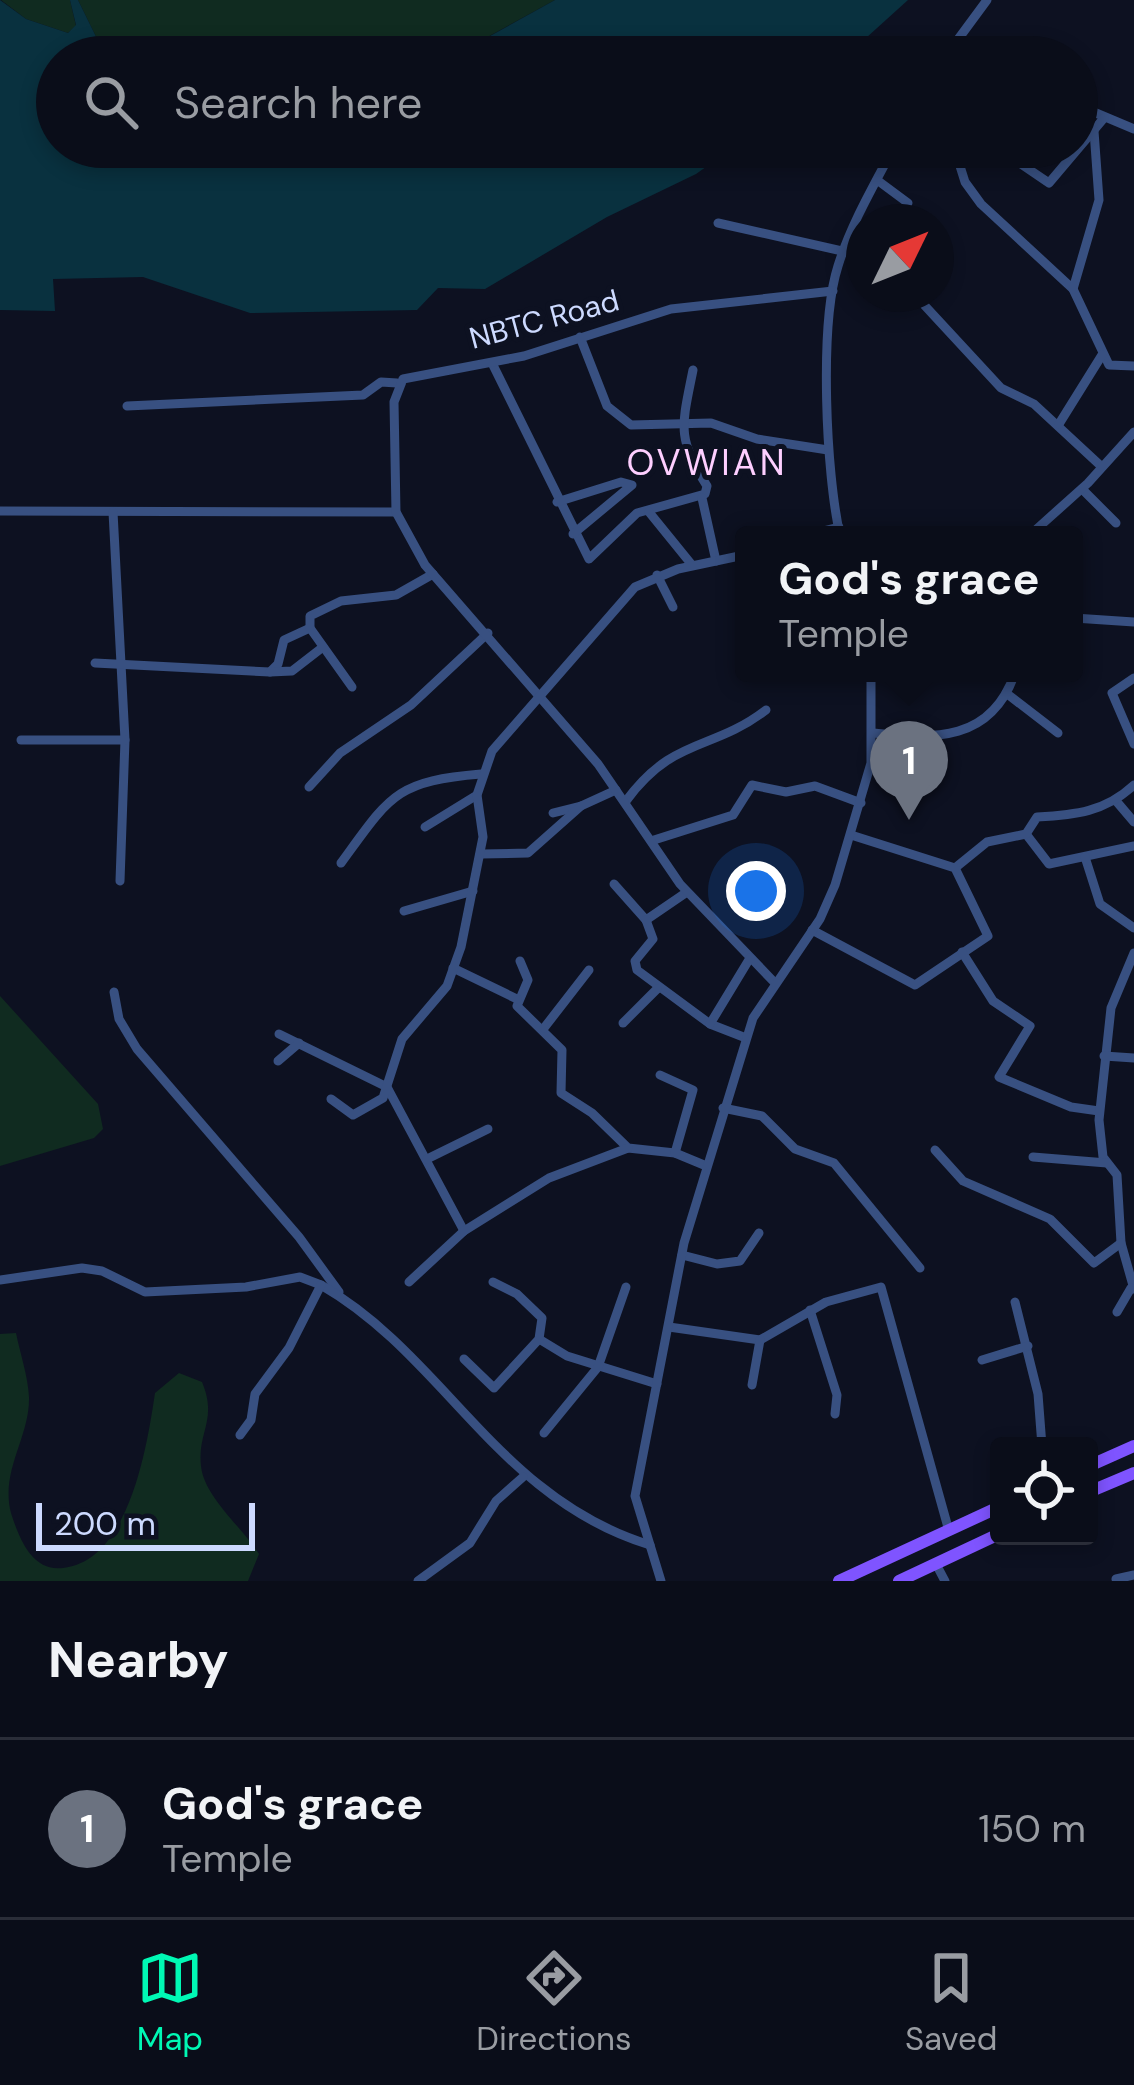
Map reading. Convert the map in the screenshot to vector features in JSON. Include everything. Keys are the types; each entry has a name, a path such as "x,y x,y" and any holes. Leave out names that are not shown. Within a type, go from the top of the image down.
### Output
{"main road":[{"path":"1098,1462 1134,1446"},
{"path":"1098,1488 1134,1473"},
{"path":"839,1581 990,1511"},
{"path":"899,1581 990,1538"}],"street":[{"path":"958,36 987,0"},
{"path":"1098,115 1134,129"},
{"path":"1098,124 1104,118"},
{"path":"839,526 828,450 833,291 845,247 883,168"},
{"path":"961,168 981,204 1072,289 1102,355 1116,368 1134,366"},
{"path":"1027,168 1049,183 1061,168"},
{"path":"1072,289 1099,200 1093,168"},
{"path":"877,180 908,203"},
{"path":"718,223 845,247"},
{"name":"NBTC Road","path":"127,406 363,394 381,382 397,383 418,374 492,363 671,309 833,291"},
{"path":"931,312 1001,388 1034,404 1102,467"},
{"path":"580,337 596,386 618,417 631,425 682,422 828,450"},
{"path":"1059,424 1102,355"},
{"path":"492,363 589,560 638,513 701,498"},
{"path":"693,370 682,422 686,454 707,486 701,498 716,561"},
{"path":"397,383 396,512 433,574 488,633 626,801 687,892 774,982"},
{"path":"1040,526 1134,432"},
{"path":"557,502 621,482 632,485 574,534"},
{"path":"1082,489 1116,523"},
{"path":"0,512 396,512"},
{"path":"113,512 125,740 120,880"},
{"path":"649,512 692,565"},
{"path":"331,1100 353,1115 383,1098 402,1039 447,986 481,854 477,795 491,752 607,613 657,575 735,557"},
{"path":"270,672 284,640 309,619 341,601 396,595 433,574"},
{"path":"657,575 673,607"},
{"path":"309,619 352,688"},
{"path":"1083,619 1134,622"},
{"path":"309,787 340,753 411,705 488,633"},
{"path":"95,663 121,668 202,665 292,671 323,646"},
{"path":"1134,678 1112,693 1134,744"},
{"path":"662,1581 635,1496 682,1255 704,1165 746,1039 774,982 830,898 851,836 873,733 871,682"},
{"path":"873,733 916,738 974,730 1011,682"},
{"path":"1006,693 1058,733"},
{"path":"626,801 665,758 692,743 736,733 766,710"},
{"path":"21,740 125,740"},
{"path":"340,862 396,795 424,779 481,774"},
{"path":"654,840 733,815 752,785 787,792 814,786 861,803"},
{"path":"955,868 987,842 1026,834 1037,817 1082,814 1117,802 1134,785"},
{"path":"553,813 616,790"},
{"path":"425,827 477,795"},
{"path":"1117,802 1134,822"},
{"path":"481,854 528,853 581,806"},
{"path":"1026,834 1049,864 1134,846"},
{"path":"812,930 915,985 988,936 955,868 851,836"},
{"path":"1084,857 1100,904 1134,928"},
{"path":"614,884 646,920 653,939 635,965 657,988 710,1024 746,1039"},
{"path":"404,911 473,891"},
{"path":"646,920 687,892"},
{"path":"962,952 993,1001 1030,1026 999,1077 1016,1088 1099,1112"},
{"path":"1118,1312 1132,1288 1121,1243 1117,1175 1107,1163 1099,1112 1111,1008 1134,952"},
{"path":"710,1024 750,958"},
{"path":"520,962 529,980 517,1006 562,1050 561,1093 628,1148 675,1154 704,1165"},
{"path":"453,968 518,999"},
{"path":"544,1028 590,970"},
{"path":"623,1023 657,988"},
{"path":"114,992 119,1019 136,1049 299,1237 345,1300 523,1477 600,1525 650,1545"},
{"path":"279,1034 387,1087 464,1231"},
{"path":"278,1061 298,1043"},
{"path":"1104,1056 1134,1058"},
{"path":"660,1075 694,1090 675,1154"},
{"path":"723,1108 762,1116 795,1149 834,1163 920,1268"},
{"path":"428,1159 488,1129"},
{"path":"409,1282 464,1231 561,1171 596,1163 628,1148"},
{"path":"935,1150 963,1181 1050,1219 1094,1263 1121,1243"},
{"path":"1033,1157 1107,1163"},
{"path":"682,1255 717,1264 740,1261 759,1233"},
{"path":"0,1280 82,1268 102,1271 145,1292 246,1287 300,1277 345,1300"},
{"path":"464,1359 494,1388 539,1339 542,1318 517,1294 494,1282"},
{"path":"240,1435 250,1420 255,1394 290,1348 321,1285"},
{"path":"544,1433 598,1367 626,1287"},
{"path":"668,1327 760,1340 810,1310 881,1287 949,1531"},
{"path":"1015,1302 1028,1346 1041,1437"},
{"path":"810,1310 837,1395 835,1414"},
{"path":"539,1339 598,1367 657,1384"},
{"path":"752,1385 760,1340"},
{"path":"982,1360 1028,1346"},
{"path":"418,1581 470,1543 496,1501 523,1477"},
{"path":"936,1564 945,1581"},
{"path":"1116,1579 1134,1574"}],"green space":[{"path":"1,0 70,0 76,26 68,33 26,19"},
{"path":"78,0 555,0 489,36 96,36"},
{"path":"0,996 98,1104 103,1129 94,1138 0,1166"},
{"path":"16,1333 29,1397 9,1498 18,1533 35,1559 63,1568 86,1561 104,1545 131,1498 155,1393 179,1373 202,1382 208,1416 201,1466 216,1501 259,1554 248,1581 0,1581 0,1334"}],"water":[{"path":"0,0 26,19 68,33 76,25 70,0 78,0 96,36 36,36 36,168 704,168 607,217 485,289 438,288 417,310 250,313 143,277 53,279 55,311 0,310"},
{"path":"555,0 908,0 868,36 490,36"}],"place":[{"name":"God's grace","path":"909,820"}],"district":[{"name":"OVWIAN","path":"707,462"}]}
